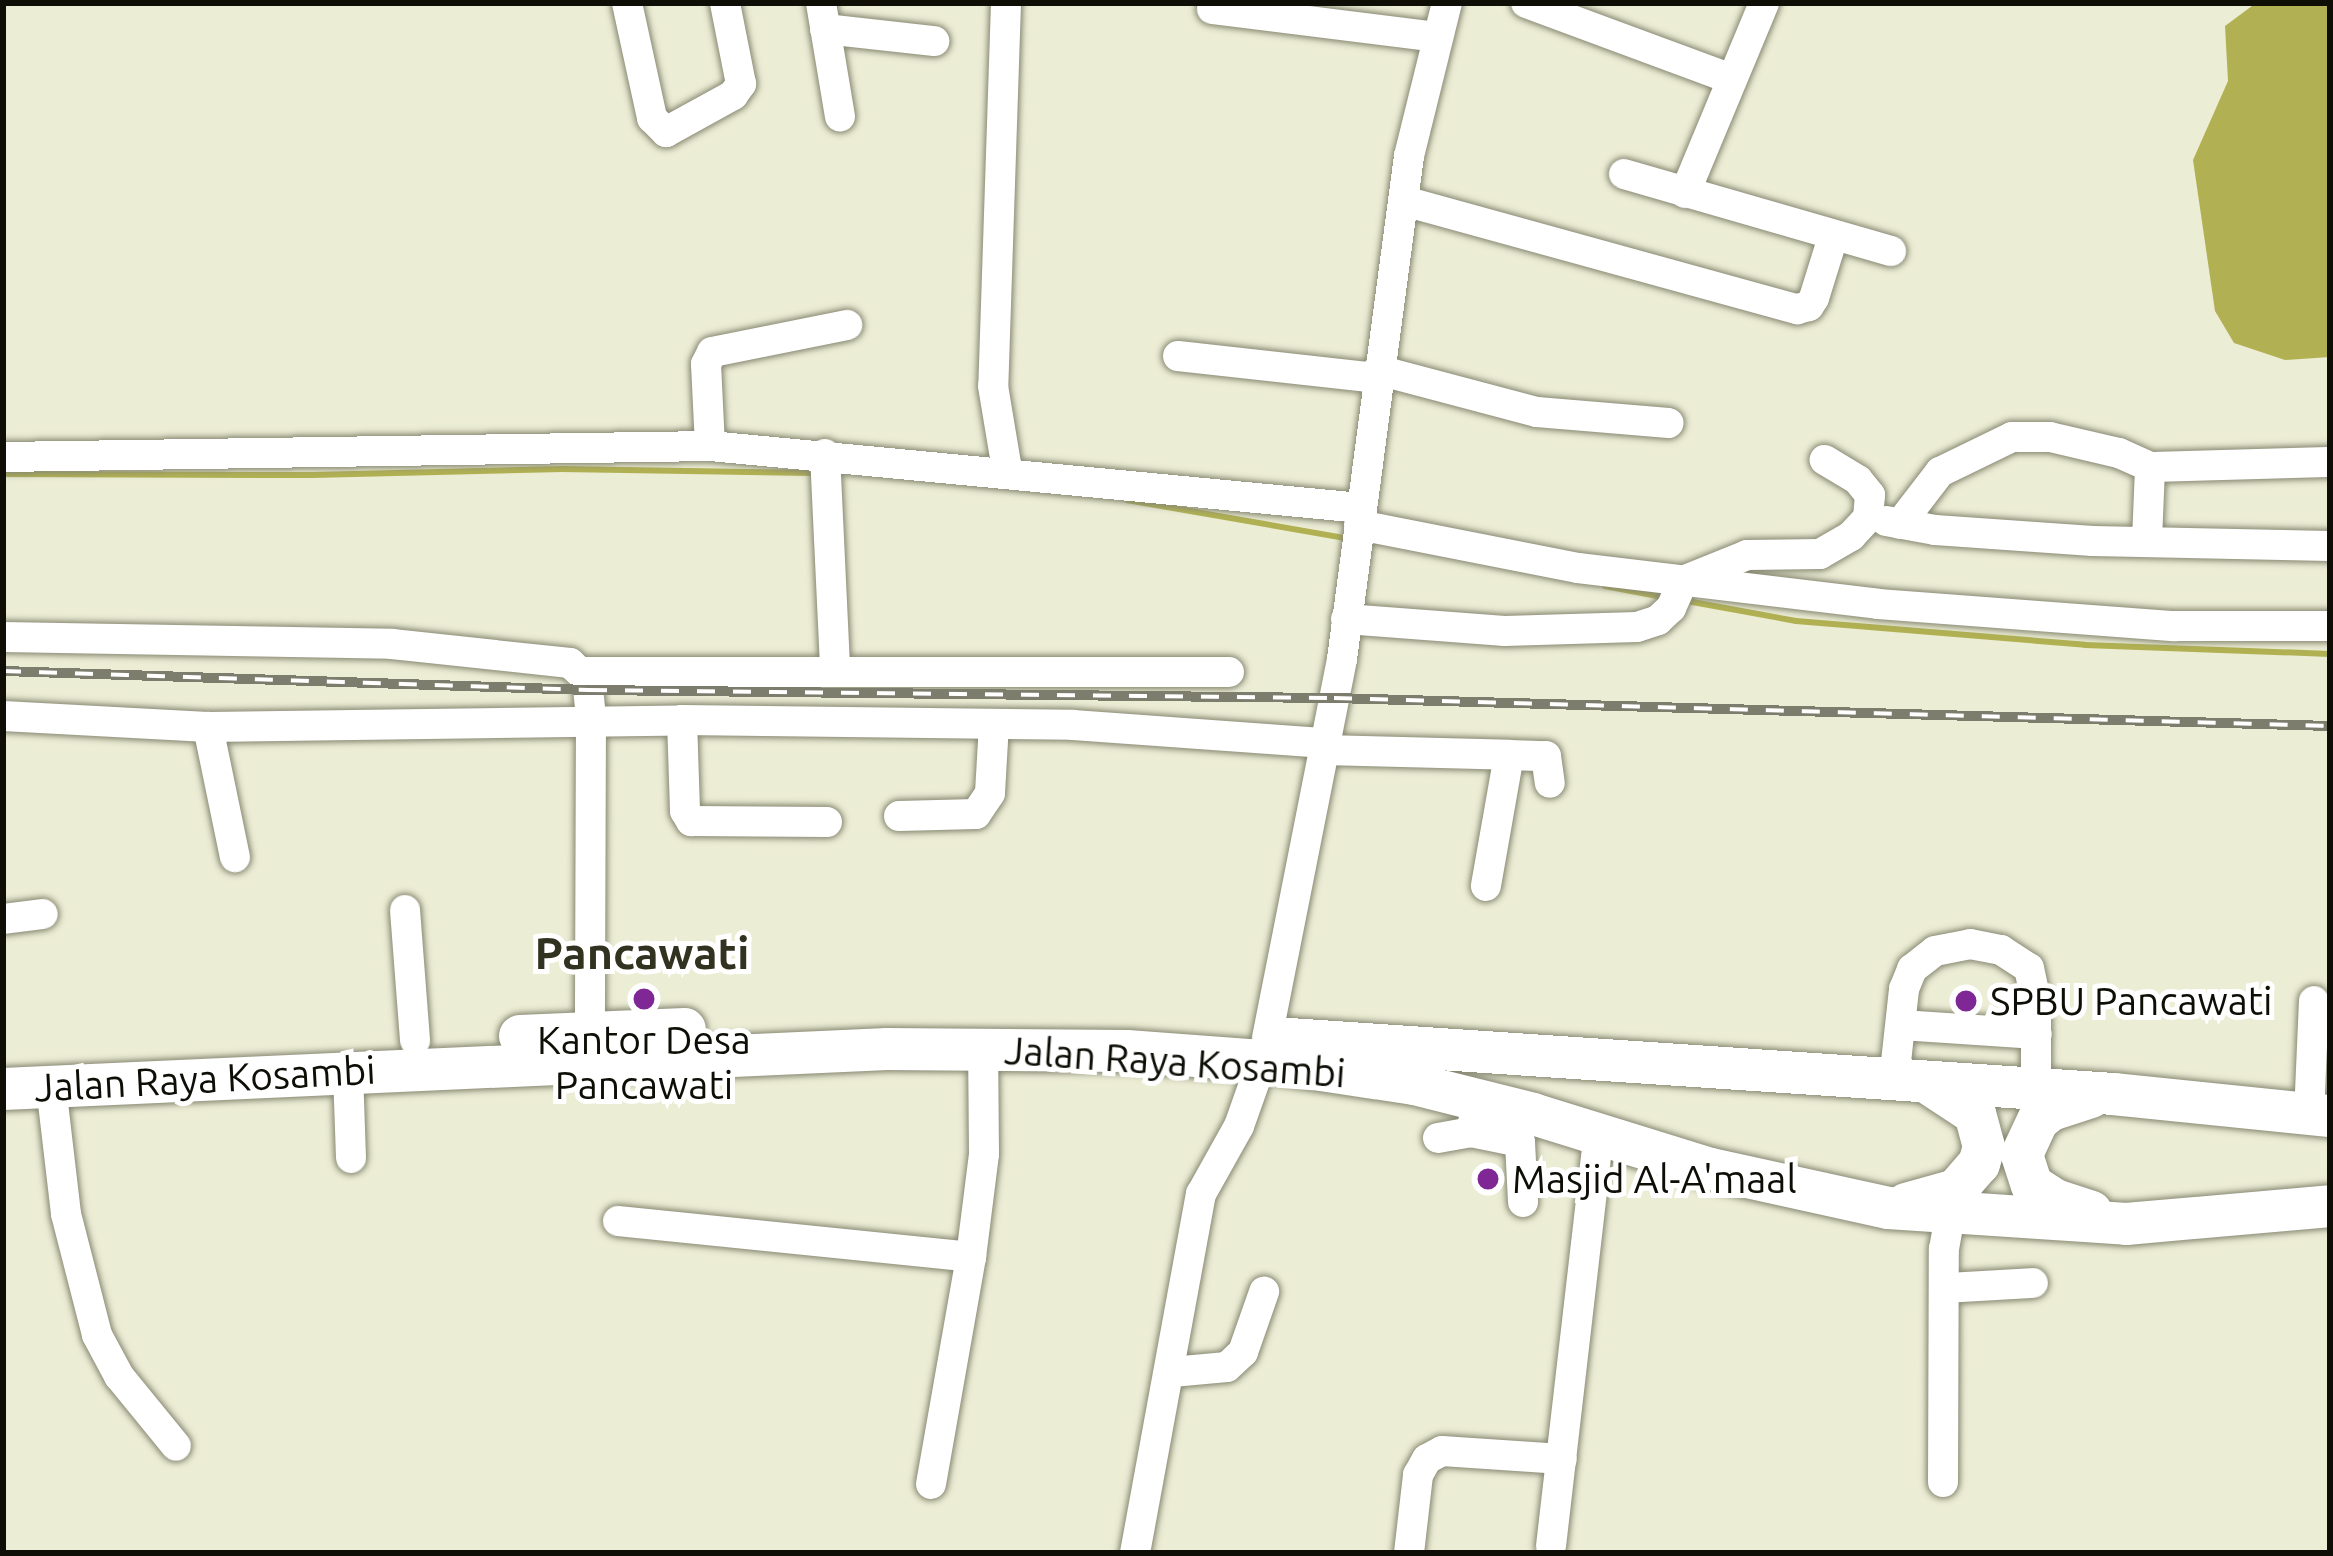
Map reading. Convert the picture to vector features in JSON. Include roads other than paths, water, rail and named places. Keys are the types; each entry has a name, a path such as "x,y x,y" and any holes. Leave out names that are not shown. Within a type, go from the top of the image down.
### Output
{"highway":[{"name":"Jalan Raya Kosambi","path":"3,1089 348,1072 432,1049 590,1032 946,1021 1087,1024 1264,1049 1475,1116 1599,1133 1711,1169 1888,1208 2126,1224 2330,1206"},
{"name":"Jalan Raya Kosambi","path":"3,1060 432,1049 1264,1049 1910,1081 2113,1094 2320,1115"},
{"path":"1888,1208 1955,1190 1982,1157 1984,1134 1975,1114 1910,1081"},
{"path":"2113,1094 2050,1109 2031,1128 2022,1155 2032,1185 2042,1193 2126,1224"}],"street":[{"path":"627,3 652,118 667,132 734,94 741,84 724,3"},
{"path":"1006,3 993,386 1006,470"},
{"path":"1135,1553 1172,1372 1201,1194 1239,1126 1264,1049 1346,620 1404,201 1447,3"},
{"path":"1526,3 1731,79"},
{"path":"1685,193 1764,3"},
{"path":"1212,9 1437,38"},
{"path":"840,116 825,27 880,31 888,39 934,41"},
{"path":"1624,174 1891,251"},
{"path":"1404,201 1797,309 1805,309 1814,298 1832,236"},
{"path":"710,446 706,364 712,352 847,325"},
{"path":"1178,356 1377,374 1537,412 1669,423"},
{"path":"1900,524 1940,472 2012,437 2050,437 2119,453 2150,466 2330,462"},
{"path":"3,457 710,446 825,471 1006,470 1359,524 1678,593 1781,592 2034,618 2174,626 2330,626"},
{"path":"1346,620 1505,631 1609,632 1658,620 1678,593 1747,555 1835,548 1868,518 1870,495 1846,471 1825,460"},
{"path":"2147,540 2150,466"},
{"path":"825,471 835,669"},
{"path":"1868,518 2006,536 2330,546"},
{"path":"1781,592 1796,554"},
{"path":"3,637 457,647 555,657 583,672 1229,673"},
{"path":"583,672 591,721 590,1032"},
{"path":"3,716 208,727 682,720 994,724 1324,747 1546,756 1550,783"},
{"path":"682,720 686,811 692,820 827,822"},
{"path":"899,816 976,814 990,793 994,724"},
{"path":"208,727 235,856"},
{"path":"1486,886 1509,755"},
{"path":"405,910 432,1049"},
{"path":"3,919 43,914"},
{"path":"1910,1081 1900,1025 1912,969 1935,951 1970,944 2000,950 2029,968 2037,1034 2036,1089"},
{"path":"2314,1001 2320,1115"},
{"path":"1900,1025 2037,1034"},
{"path":"931,1484 984,1154 983,1048"},
{"path":"348,1072 351,1158"},
{"path":"51,1086 66,1214 97,1335 119,1376 176,1446"},
{"path":"1438,1138 1475,1116 1520,1142 1523,1202"},
{"path":"1551,1546 1599,1133"},
{"path":"1943,1482 1944,1249 1950,1214"},
{"path":"618,1221 971,1257"},
{"path":"1946,1288 2033,1283"},
{"path":"1172,1372 1227,1367 1243,1352 1264,1292"},
{"path":"1409,1553 1418,1475 1426,1459 1442,1451 1562,1459"}],"waterway":[{"path":"3,474 312,475 562,469 815,473"},
{"path":"1127,500 1350,539"},
{"path":"1605,586 1663,597"},
{"path":"1687,601 1796,621 2085,645 2330,654"}],"railway":[{"path":"3,671 589,690 1334,698 2330,726"}],"place":[{"name":"Kantor Desa Pancawati","path":"644,999"},
{"name":"SPBU Pancawati","path":"1966,1001"},
{"name":"Masjid Al-A'maal","path":"1488,1179"}],"district":[{"name":"Pancawati","path":"642,953"}]}
